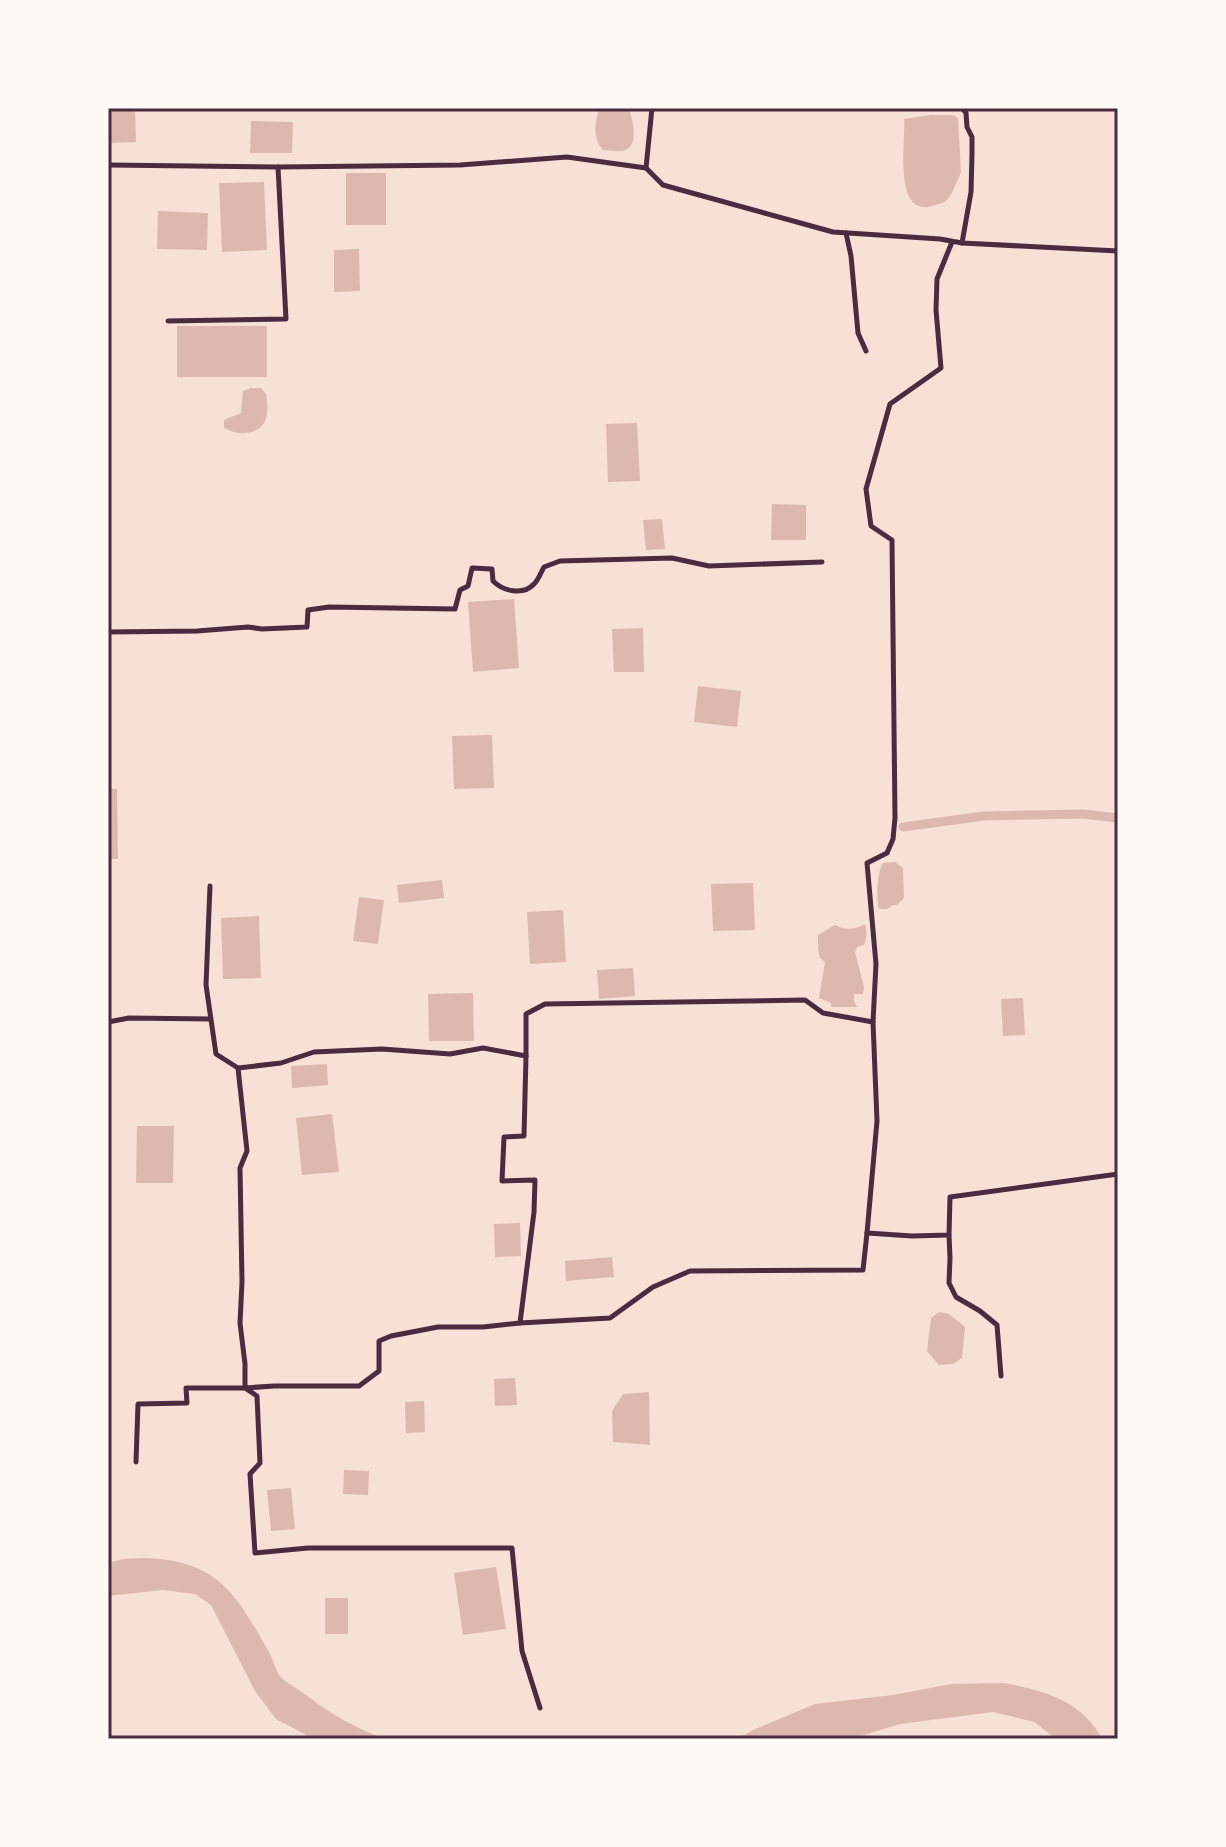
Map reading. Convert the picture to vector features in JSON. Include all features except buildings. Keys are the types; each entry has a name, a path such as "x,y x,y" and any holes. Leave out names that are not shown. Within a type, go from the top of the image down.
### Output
{"street":[{"path":"646,168 652,108"},
{"path":"962,108 972,137 971,192 962,243"},
{"path":"108,165 460,165 567,157 646,168 663,185 833,232 1118,251"},
{"path":"168,321 286,319 278,167"},
{"path":"846,233 858,333 866,351"},
{"path":"136,1462 138,1404 187,1403 186,1388 359,1386 379,1371 379,1341 391,1336 438,1327 610,1318 653,1287 690,1271 863,1270 877,1121 873,1022 876,964 867,863 887,853 893,839 895,818 892,540 871,526 866,489 890,404 941,368 937,279 952,242"},
{"path":"108,632 307,627 308,610 329,607 455,609 460,590 468,586 472,568 492,569 493,581 500,588 513,591 531,587 544,567 560,561 672,558 709,566 822,562"},
{"path":"210,886 206,985 210,1019 216,1054 238,1068 281,1063 314,1052 382,1049 450,1054 483,1048 526,1056"},
{"path":"520,1323 535,1180 502,1181 504,1137 524,1136 526,1014 545,1004 805,1000 823,1013 873,1022"},
{"path":"108,1022 129,1018 210,1019"},
{"path":"238,1068 247,1151 240,1168 240,1323 245,1388"},
{"path":"1001,1376 997,1325 956,1297 949,1283 950,1197 1118,1174"},
{"path":"867,1233 949,1235"},
{"path":"245,1388 257,1396 260,1463 250,1474 255,1553 308,1548 512,1548 522,1651 540,1708"}],"shaded area":[{"path":"108,108 135,108 136,142 108,143"},
{"path":"600,108 629,108 634,138 629,148 623,151 603,150 600,146 596,130"},
{"path":"953,115 958,118 961,172 947,200 921,207 912,201 904,176 904,119"},
{"path":"251,121 293,122 292,153 250,153"},
{"path":"346,173 386,173 386,225 346,225"},
{"path":"264,182 267,250 222,252 219,183"},
{"path":"158,211 208,213 207,250 157,249"},
{"path":"359,249 360,291 334,292 334,250"},
{"path":"177,326 267,326 267,377 177,377"},
{"path":"261,388 266,394 267,411 262,426 252,432 240,433 224,427 224,420 241,413 243,391"},
{"path":"637,423 640,481 608,482 606,424"},
{"path":"772,504 806,505 806,540 771,540"},
{"path":"662,519 665,549 646,550 643,520"},
{"path":"514,599 519,668 473,672 468,602"},
{"path":"643,628 644,672 614,672 612,629"},
{"path":"698,686 741,691 737,727 694,722"},
{"path":"492,735 494,788 454,789 452,736"},
{"path":"108,789 117,789 118,859 108,859"},
{"path":"895,862 903,868 904,898 897,905 879,909 881,867 883,863"},
{"path":"442,880 444,898 399,903 397,885"},
{"path":"753,883 755,930 713,931 711,884"},
{"path":"359,897 384,900 378,944 353,941"},
{"path":"563,910 566,962 530,964 527,912"},
{"path":"259,916 261,978 223,979 221,918"},
{"path":"865,924 864,945 857,947 855,952 863,994 854,994 857,1007 831,1007 831,1003 819,998 825,962 820,958 818,935 835,925 850,929"},
{"path":"633,968 635,996 599,999 597,970"},
{"path":"473,993 474,1041 429,1041 428,994"},
{"path":"1023,998 1025,1035 1003,1036 1001,999"},
{"path":"327,1064 328,1085 292,1088 291,1066"},
{"path":"332,1114 339,1172 302,1175 296,1118"},
{"path":"137,1126 174,1126 173,1183 136,1183"},
{"path":"520,1223 521,1256 495,1257 494,1224"},
{"path":"612,1257 614,1277 566,1281 565,1261"},
{"path":"939,1312 949,1314 965,1327 962,1358 953,1364 939,1365 927,1351 931,1318"},
{"path":"515,1378 517,1405 495,1406 494,1379"},
{"path":"649,1392 650,1445 613,1442 612,1411 623,1394"},
{"path":"424,1401 425,1432 406,1433 405,1402"},
{"path":"344,1470 369,1471 368,1495 343,1494"},
{"path":"291,1488 295,1529 271,1531 267,1490"},
{"path":"144,1558 190,1565 222,1584 246,1613 283,1679 337,1717 385,1739 314,1739 276,1719 255,1691 211,1605 195,1594 163,1590 108,1596 108,1563"},
{"path":"496,1567 506,1629 463,1635 454,1573"},
{"path":"325,1598 348,1598 348,1634 325,1634"},
{"path":"1003,1683 1033,1689 1073,1706 1094,1726 1102,1739 1056,1739 1034,1722 993,1712 900,1724 851,1739 737,1739 815,1704 893,1695 951,1684"}],"waterway":[{"path":"903,827 984,816 1083,814 1118,818"}]}
